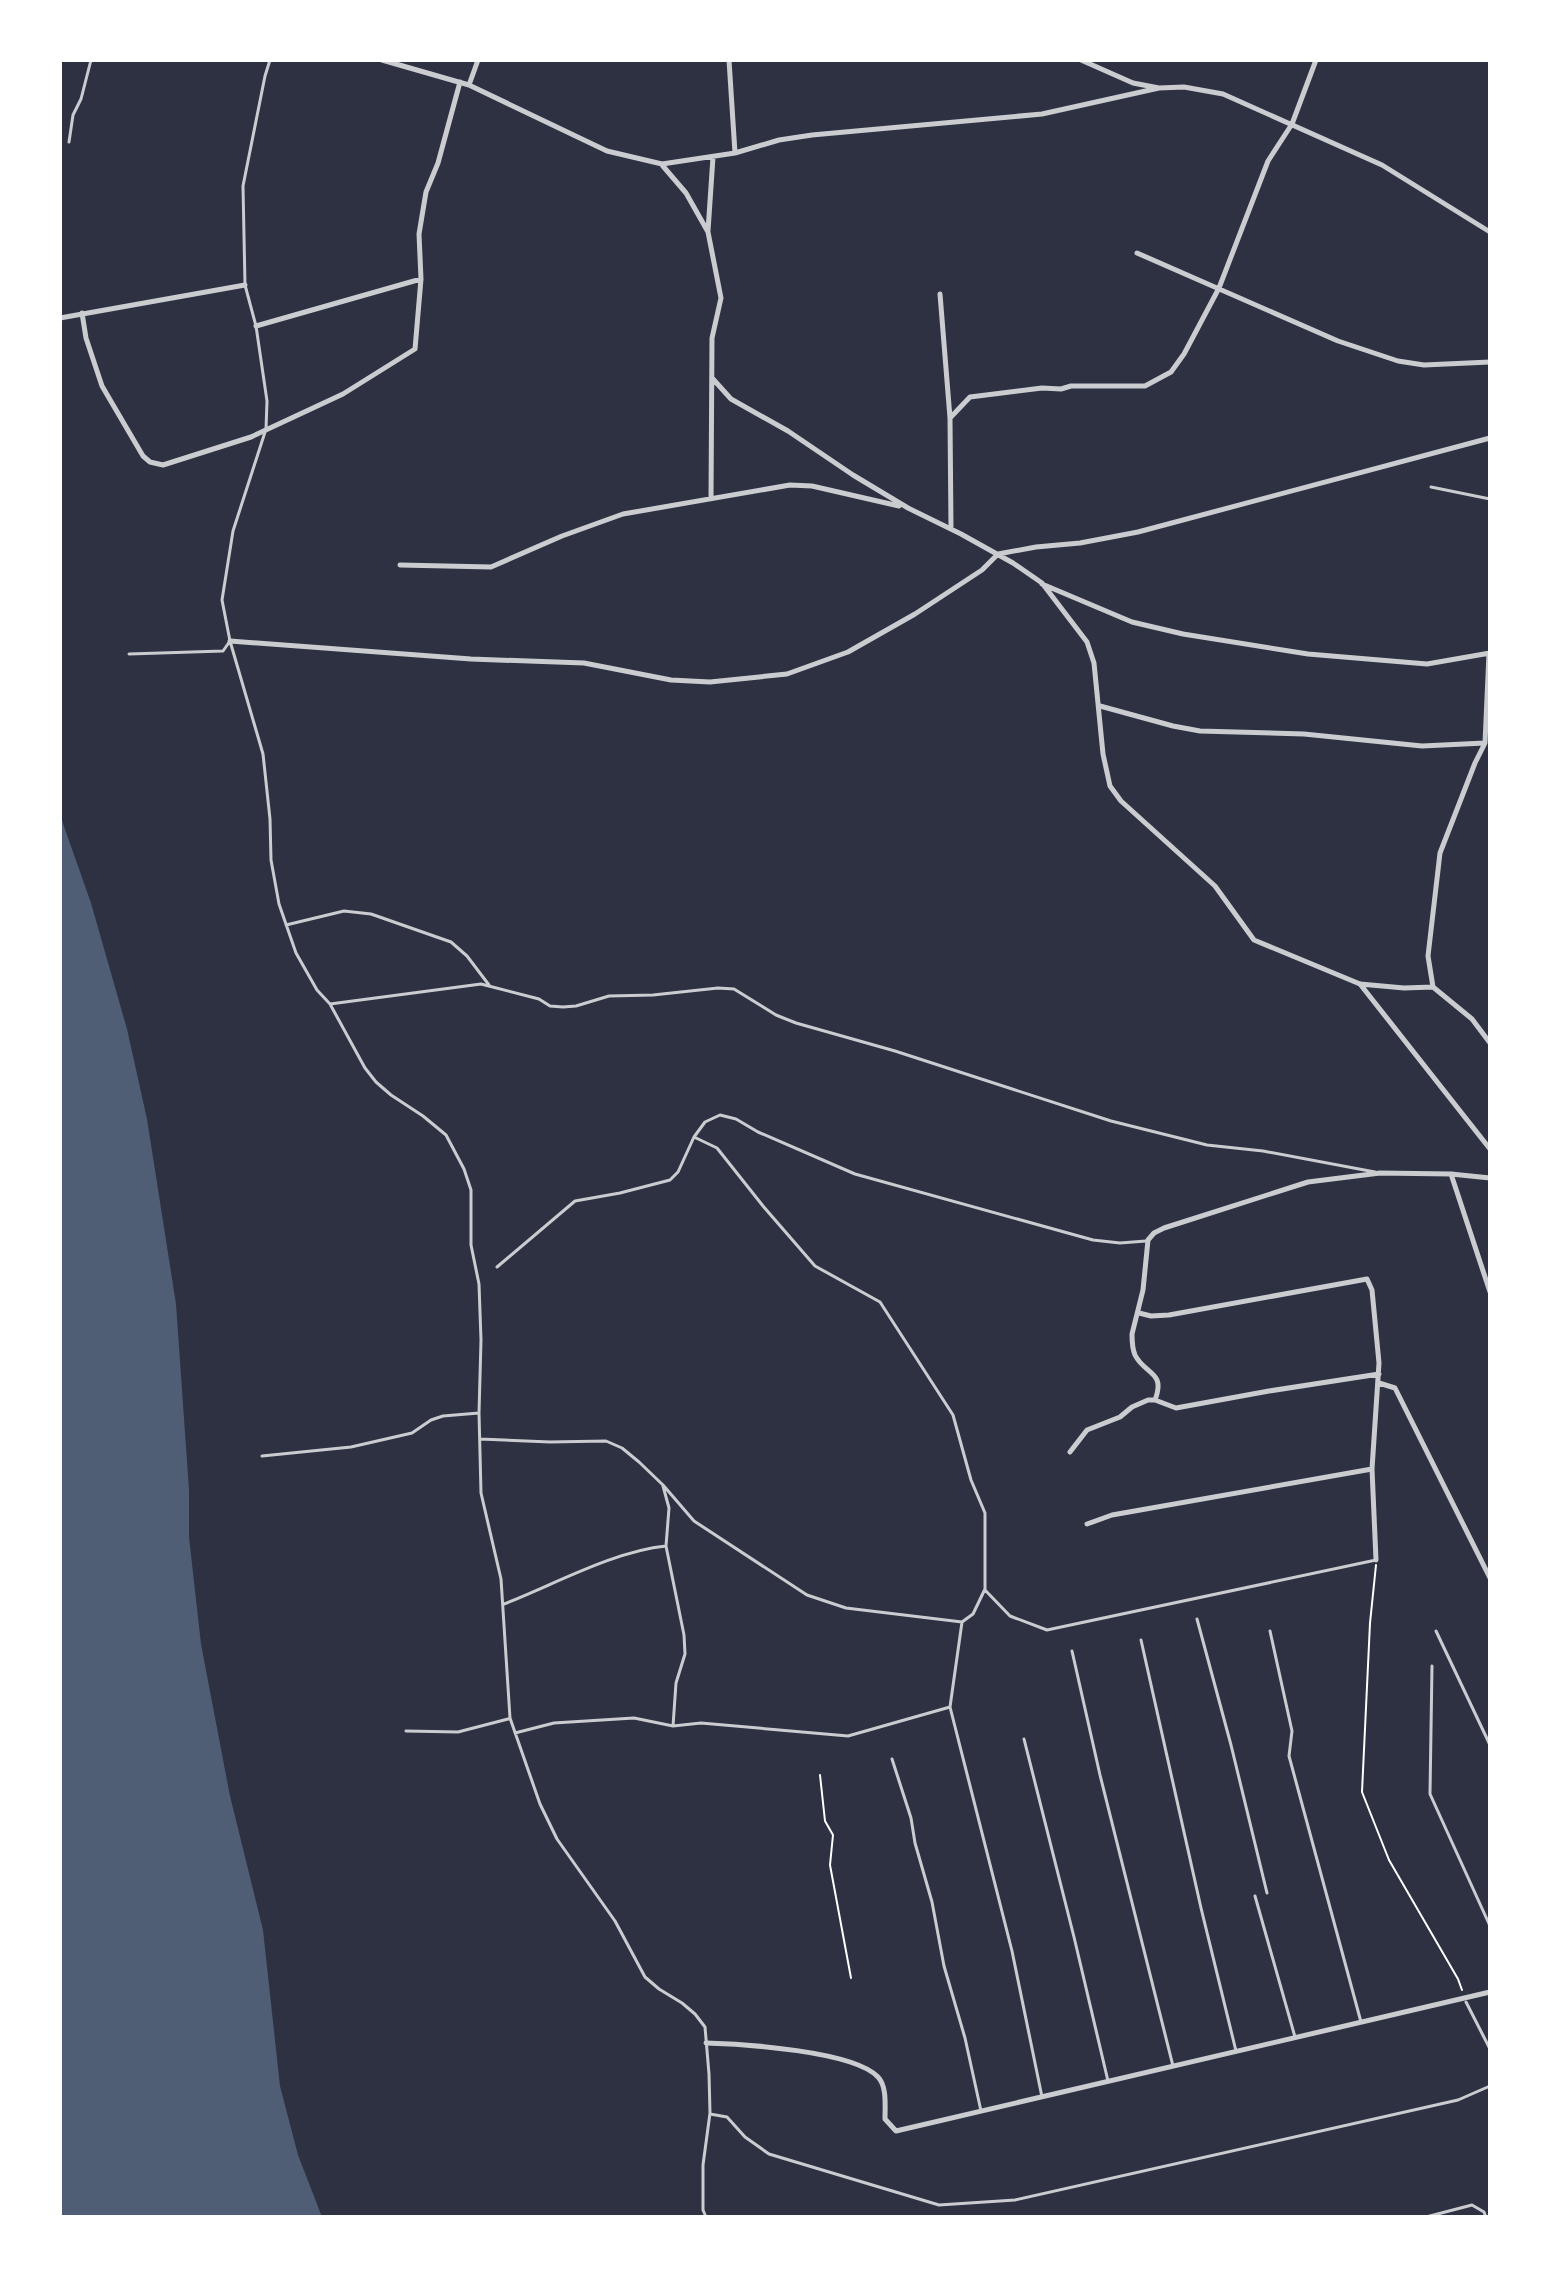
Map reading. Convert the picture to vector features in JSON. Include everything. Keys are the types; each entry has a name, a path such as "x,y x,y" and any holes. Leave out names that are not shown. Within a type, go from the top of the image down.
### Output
{"street":[{"path":"382,60 469,85 607,151 662,164 735,153 779,140 812,135 1042,114 1159,88 1184,87 1223,94 1382,165 1490,232"},
{"path":"469,85 478,60"},
{"path":"729,60 735,153"},
{"path":"1081,60 1133,83 1159,88"},
{"path":"950,418 970,397 1071,386 1145,386 1171,372 1219,288 1268,161 1292,124 1316,60"},
{"path":"82,313 86,338 102,386 143,456 150,462 163,465 251,437 343,394 415,349 421,279 419,234 426,192 438,163 460,82"},
{"path":"711,499 712,338 721,298 708,232 713,157"},
{"path":"662,164 686,193 708,232"},
{"path":"1137,253 1338,341 1398,361 1424,365 1490,362"},
{"path":"256,326 421,279"},
{"path":"60,318 245,285"},
{"path":"940,294 950,418 951,529"},
{"path":"713,379 731,399 788,431 908,508 998,554 1042,583 1132,622 1183,634 1293,652 1427,664 1490,653 1485,743 1440,853 1428,956 1433,987"},
{"path":"230,641 471,659 584,663 671,680 710,682 787,674 848,652 926,607 982,570 998,554 1138,532 1490,438"},
{"path":"400,565 491,567 623,514 790,485 812,486 908,508"},
{"path":"1042,583 1087,642 1094,663 1103,754 1110,786 1121,801 1215,886 1254,940 1360,984 1433,987 1472,1019 1490,1043"},
{"path":"1100,706 1200,731 1304,734 1422,746 1485,743"},
{"path":"1360,984 1490,1149"},
{"path":"1155,1400 1157,1379 1153,1371 1140,1362 1132,1346 1147,1266 1148,1240 1154,1233 1308,1182 1380,1173 1490,1178"},
{"path":"1451,1174 1490,1292"},
{"path":"1139,1313 1169,1315 1367,1279 1372,1290 1379,1363 1372,1469 1376,1560"},
{"path":"1070,1452 1087,1430 1120,1417 1148,1400 1176,1408 1379,1374"},
{"path":"1379,1383 1395,1388 1490,1578"},
{"path":"1087,1524 1112,1515 1372,1469"},
{"path":"706,2043 745,2044 865,2066 881,2079 885,2119 896,2131 1490,1992"}],"lane":[{"path":"69,142 73,115 81,99 91,60"},
{"path":"270,60 243,186 245,285 256,326 267,401 266,429 233,531 222,600 230,641 263,754 271,860 279,904 296,953 317,990 330,1004 365,1068 376,1082 446,1135 471,1190 471,1245 479,1284 481,1340 481,1493 501,1579 510,1718 540,1804 557,1839 615,1921 645,1977 695,2014 705,2027 710,2113 703,2165 703,2210 706,2217"},
{"path":"1431,487 1490,499"},
{"path":"129,654 223,651 230,641"},
{"path":"286,925 344,911 371,914 451,942 467,956 489,985"},
{"path":"330,1004 481,984 539,999 550,1006 563,1007 609,996 734,989 776,1015 796,1023 895,1051 1111,1121 1207,1145 1263,1151 1380,1173"},
{"path":"497,1267 575,1201 670,1180 678,1172 694,1137 705,1122 720,1115 736,1119 758,1132 855,1174 1093,1240 1120,1243 1148,1240"},
{"path":"480,1439 606,1441 622,1448 663,1485 694,1521 807,1595 846,1608 962,1622 973,1614 985,1589 985,1513 971,1480 953,1415 880,1302 815,1266 717,1148 694,1137"},
{"path":"262,1456 351,1447 412,1433 443,1416 479,1413"},
{"path":"663,1485 669,1508 666,1546 685,1654 676,1683 673,1726"},
{"path":"503,1604 585,1569 666,1546"},
{"path":"985,1589 1010,1616 1047,1630 1376,1560"},
{"path":"1197,1619 1267,1893"},
{"path":"962,1622 950,1707 1012,1951 1042,2097"},
{"path":"1270,1631 1292,1731 1289,1756 1361,2022"},
{"path":"1436,1631 1490,1745"},
{"path":"1141,1640 1236,2051"},
{"path":"1072,1651 1173,2066"},
{"path":"1432,1666 1430,1794 1490,1926"},
{"path":"515,1733 554,1723 634,1718 673,1726 701,1723 848,1736 950,1707"},
{"path":"406,1731 458,1732 510,1718"},
{"path":"1024,1739 1108,2081"},
{"path":"892,1759 911,1818 981,2111"},
{"path":"1255,1896 1295,2037"},
{"path":"1465,2000 1490,2049"},
{"path":"710,2113 727,2117 745,2137 769,2154 939,2205 1015,2200 1458,2100 1490,2086"},
{"path":"1426,2217 1472,2205 1485,2214"}],"path":[{"path":"1376,1560 1362,1792 1389,1860 1458,1979 1465,2000"},
{"path":"820,1775 825,1821 833,1835 830,1865 851,1978"}],"water":[{"path":"60,815 91,903 127,1029 147,1119 176,1304 189,1490 189,1537 201,1644 230,1796 263,1930 280,2086 298,2155 322,2217 60,2217"}]}
